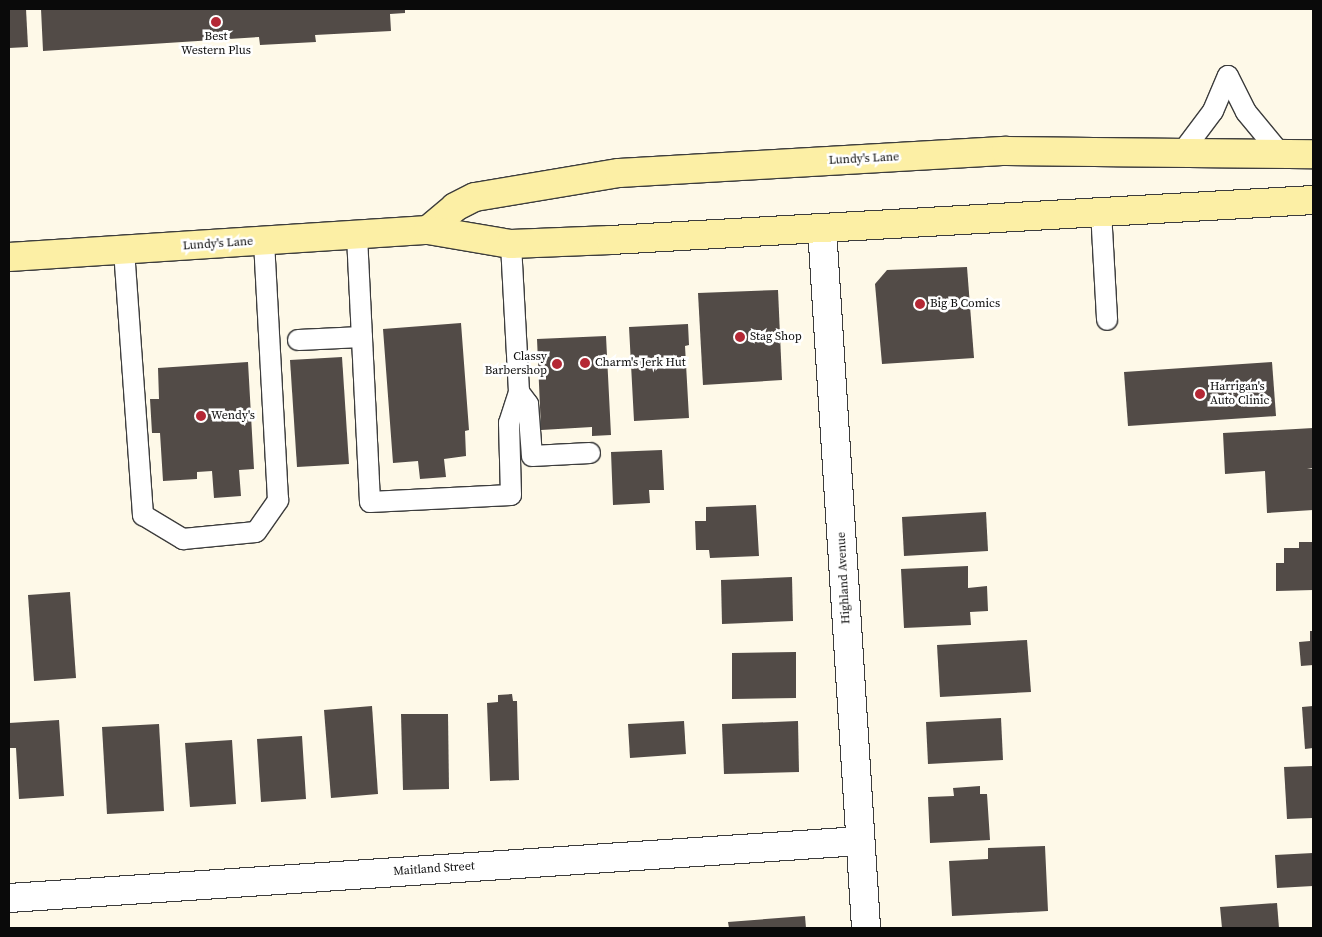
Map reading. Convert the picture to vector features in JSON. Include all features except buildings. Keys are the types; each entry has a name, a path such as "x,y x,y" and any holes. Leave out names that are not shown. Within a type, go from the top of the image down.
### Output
{"main road":[{"name":"Lundy's Lane","path":"428,230 455,207 476,197 619,173 1006,151 1183,151 1313,154"},
{"name":"Lundy's Lane","path":"9,257 428,230 512,244 1313,200"}],"street":[{"name":"Highland Avenue","path":"822,228 866,928"},
{"name":"Maitland Street","path":"9,898 860,841"}],"lane":[{"path":"1183,151 1213,111 1228,76 1246,112 1280,153"},
{"path":"1101,211 1107,320"},
{"path":"357,236 370,502 511,495 509,422 520,392 512,244"},
{"path":"124,250 143,515 183,538 256,532 278,500 264,241"},
{"path":"298,340 362,337"},
{"path":"520,392 528,404 532,456 590,454"}],"place":[{"name":"Best Western Plus","path":"216,22"},
{"name":"Big B Comics","path":"920,304"},
{"name":"Stag Shop","path":"740,337"},
{"name":"Charm's Jerk Hut","path":"585,363"},
{"name":"Classy Barbershop","path":"557,364"},
{"name":"Harrigan's Auto Clinic","path":"1200,394"},
{"name":"Wendy's","path":"201,416"}]}
